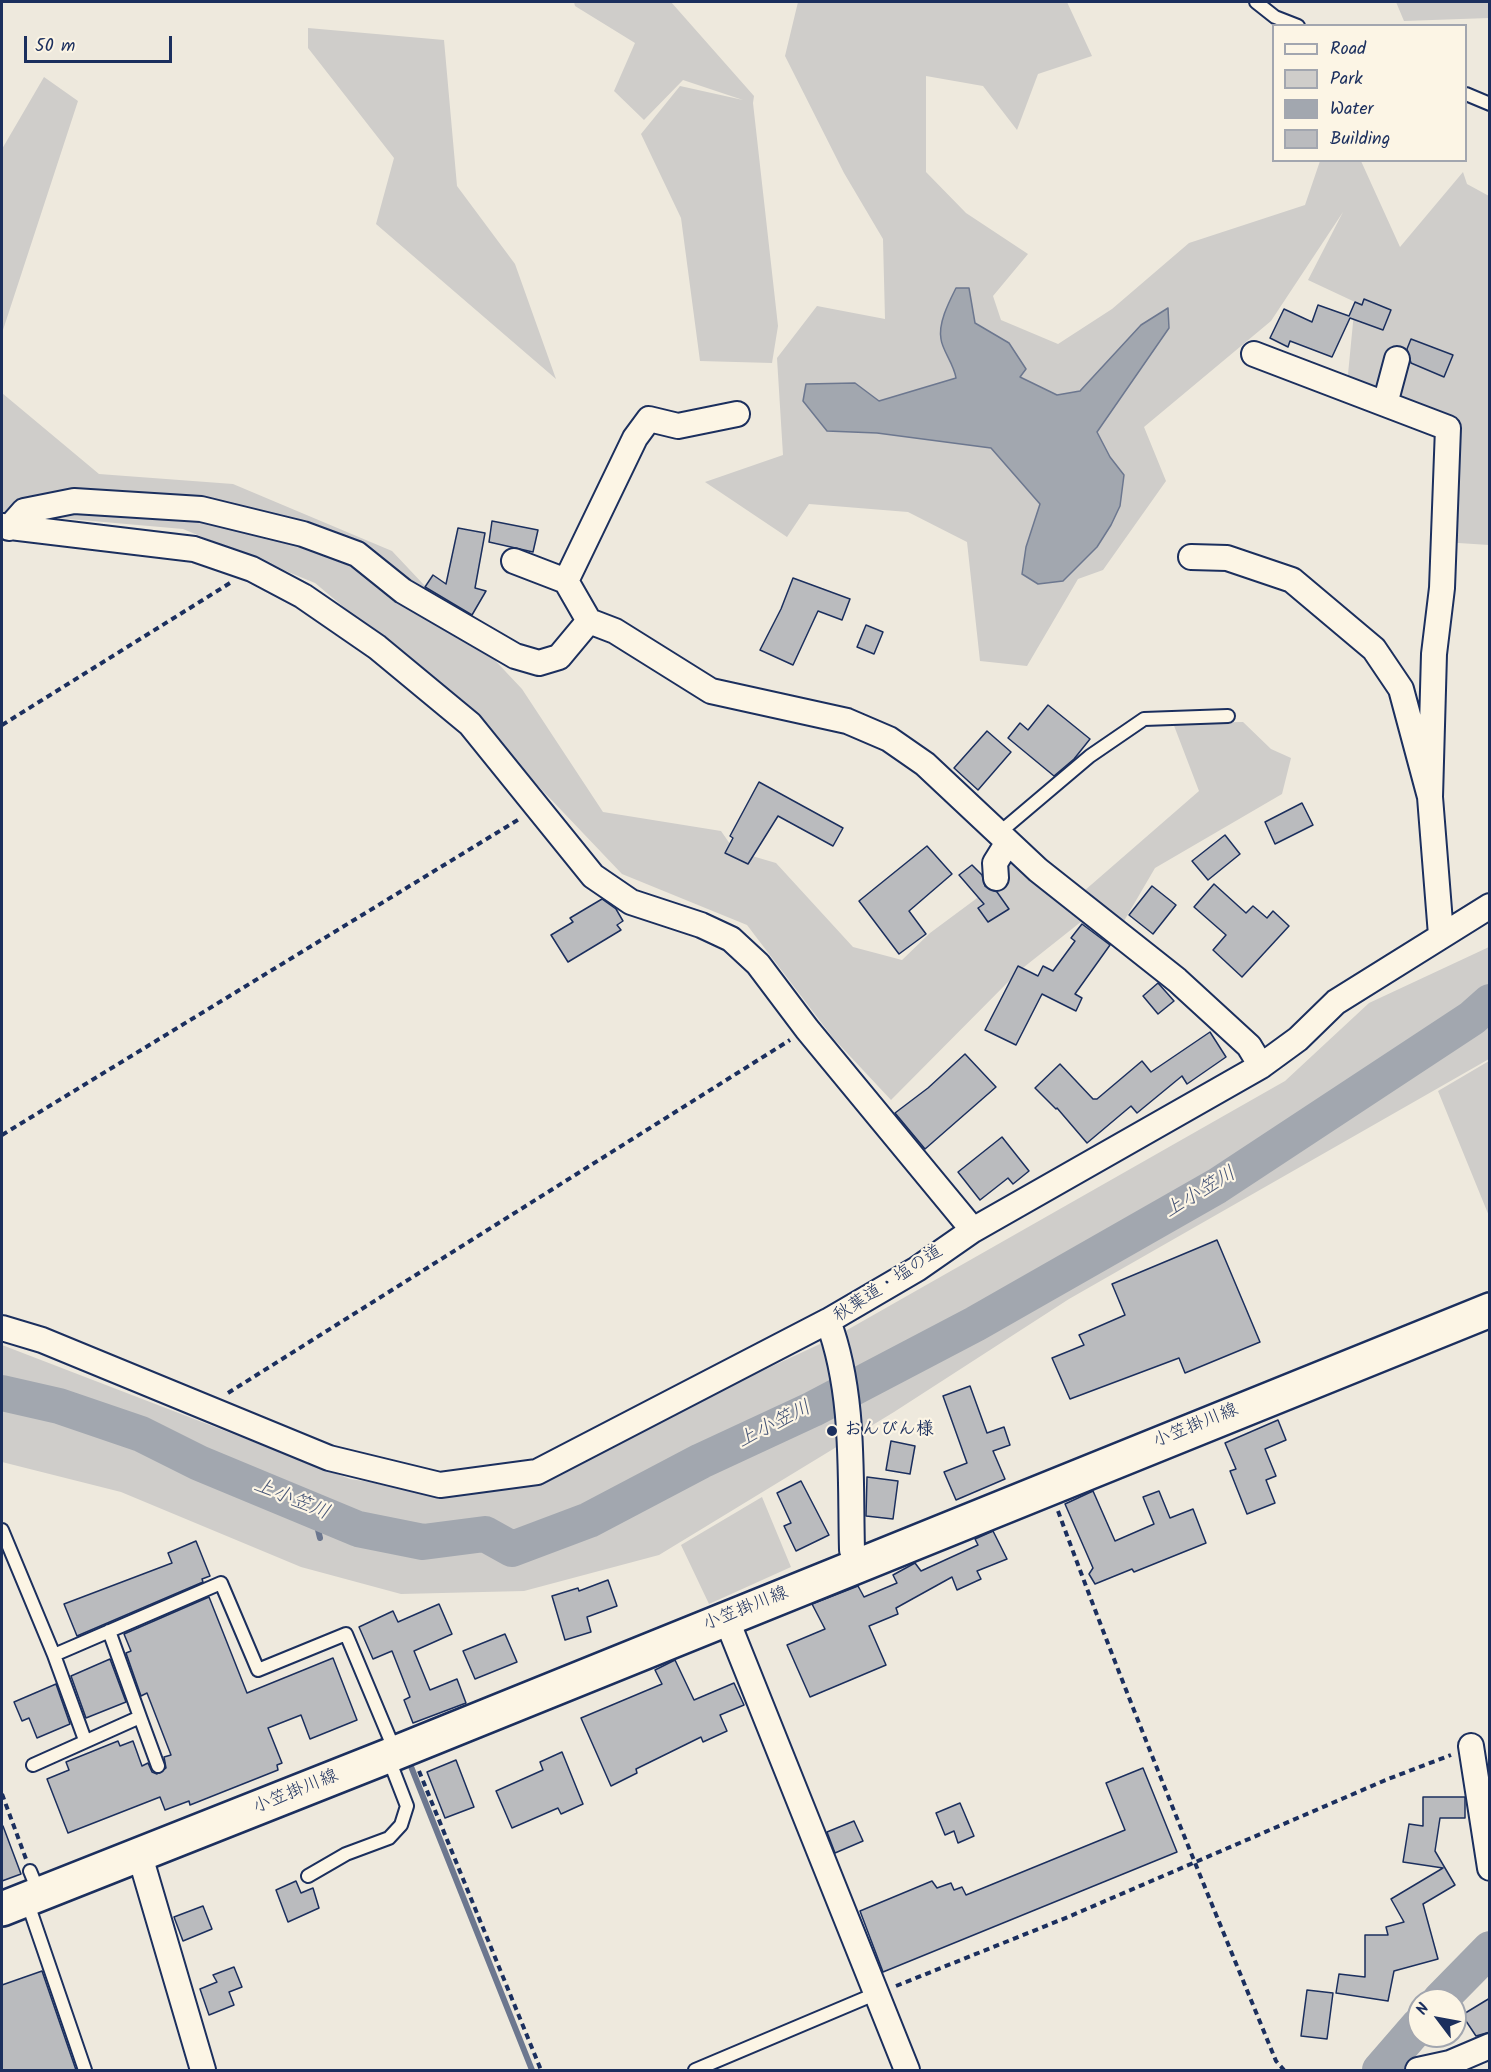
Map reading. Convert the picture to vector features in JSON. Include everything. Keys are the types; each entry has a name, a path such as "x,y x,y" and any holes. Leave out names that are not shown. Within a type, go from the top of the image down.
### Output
{"main road":[{"name":"小笠掛川線","path":"24,1893 140,1856 1490,1310"}],"street":[{"path":"1254,354 1448,428 1442,588 1434,654 1430,797 1441,935"},
{"path":"1385,404 1397,358"},
{"path":"566,581 635,438 649,419 678,426 737,414"},
{"path":"5,527 24,511 74,501 201,509 303,534 357,554 403,591 515,656 539,663 559,657 590,621"},
{"path":"5,527 194,549 252,570 303,596 378,647 470,724 593,876 631,902 701,925 731,939 758,964 807,1029 973,1230"},
{"path":"1191,557 1227,558 1292,580 1374,649 1401,689 1430,797"},
{"path":"514,561 566,581 590,621 615,631 711,691 846,721 889,739 925,764 1038,870 1178,980 1249,1046 1261,1066"},
{"path":"996,878 994,863 1004,838"},
{"name":"秋葉道・塩の道","path":"859,1565 852,1550 848,1416 838,1346 828,1321 917,1269 973,1230 1261,1066 1298,1039 1336,1002 1490,906"},
{"path":"2,1328 42,1340 329,1458 440,1485 537,1472 828,1321"},
{"path":"726,1618 907,2070"},
{"path":"1471,1746 1490,1868"},
{"path":"140,1856 203,2070"},
{"path":"1418,2070 1450,2063 1490,2046"}],"lane":[{"path":"1256,2 1275,16 1293,24"},
{"path":"1467,94 1490,104"},
{"path":"1004,838 1090,756 1144,719 1228,716"},
{"path":"2,1530 54,1655 85,1740"},
{"path":"54,1655 221,1583 258,1670 346,1634 398,1752 407,1806 401,1825 390,1838 346,1854 308,1876"},
{"path":"109,1631 158,1766"},
{"path":"33,1765 140,1717"},
{"path":"24,1893 85,2070"},
{"path":"695,2070 875,1994"}],"path":[{"path":"2,725 252,570"},
{"path":"2,1135 539,807"},
{"path":"207,1406 807,1029"},
{"path":"1049,1488 1111,1653 1196,1864 1276,2061 1284,2070"},
{"path":"875,1994 1196,1864 1388,1779 1471,1746"},
{"path":"398,1752 541,2070"},
{"path":"2,1794 24,1893"}],"green space":[{"path":"574,2 671,2 754,96 778,326 772,363 700,361 681,218 641,134 680,86 743,100 683,80 644,120 614,91 635,43 575,6"},
{"path":"798,2 1067,2 1092,56 1038,74 1017,130 983,86 926,76 926,172 966,213 1028,254 993,296 1001,320 1058,344 1112,309 1189,243 1305,205 1320,162 1361,162 1400,247 1463,172 1467,184 1489,196 1489,545 1443,542 1441,436 1346,395 1355,302 1308,280 1343,212 1271,321 1144,427 1166,481 1103,570 1078,579 1027,666 980,661 967,542 908,512 809,504 787,537 705,482 783,455 777,358 817,306 885,319 883,239 844,173 785,56"},
{"path":"1396,2 1489,2 1489,18 1404,21"},
{"path":"308,28 444,40 457,186 515,264 556,379 376,224 394,158 308,48"},
{"path":"44,77 78,101 2,333 2,149"},
{"path":"2,393 99,474 233,484 392,551 522,689 603,812 721,831 735,851 776,863 853,947 902,960 930,933 992,887 1002,842 1087,917 1019,971 891,1100 833,1038 747,925 622,874 462,706 315,583 183,529 2,513"},
{"path":"1243,722 1271,749 1291,758 1282,794 1155,868 1124,921 1084,891 1199,791 1173,723"},
{"path":"1489,947 1489,1059 1069,1299 894,1412 659,1555 524,1591 401,1594 301,1567 121,1492 2,1462 2,1345 350,1479 442,1493 669,1414 833,1338 1285,1081 1369,1003"},
{"path":"1489,1061 1489,1216 1438,1091"},
{"path":"762,1497 791,1567 709,1604 681,1545"}],"water":[{"path":"956,288 969,288 975,323 1009,343 1026,369 1020,377 1057,395 1080,391 1141,325 1168,308 1169,328 1097,432 1110,457 1124,475 1120,506 1097,547 1063,581 1038,584 1022,574 1026,547 1040,504 991,448 877,433 827,431 803,401 806,384 855,383 879,401 956,378 940,333 945,313"}],"building":[{"path":"1364,299 1391,310 1383,330 1350,318 1332,357 1290,341 1288,347 1270,338 1284,309 1312,322 1318,305 1349,316 1355,302 1362,305"},
{"path":"1411,339 1453,355 1444,377 1411,363 1407,349"},
{"path":"492,521 538,530 533,552 489,542"},
{"path":"458,528 485,533 475,588 486,591 472,615 425,587 433,575 446,584"},
{"path":"793,578 850,599 842,620 818,611 793,665 760,650 781,609"},
{"path":"866,625 883,632 874,654 857,647"},
{"path":"1048,705 1090,739 1074,759 1054,776 1008,738 1020,723 1028,730"},
{"path":"987,731 1011,752 978,790 954,768"},
{"path":"759,782 843,828 833,846 778,816 748,864 725,853 733,838 730,836"},
{"path":"1302,803 1313,825 1275,844 1265,822"},
{"path":"1225,835 1240,854 1208,880 1192,861"},
{"path":"927,846 952,874 909,911 926,934 899,954 859,901"},
{"path":"972,865 982,875 985,886 997,892 1009,909 988,922 978,908 984,904 959,875"},
{"path":"1214,884 1246,913 1253,906 1267,918 1273,911 1289,926 1242,977 1213,950 1226,935 1194,907"},
{"path":"1152,886 1176,905 1153,934 1129,915"},
{"path":"602,899 616,909 623,921 617,925 621,930 568,962 551,935 573,922 570,918"},
{"path":"1082,924 1110,945 1075,994 1082,998 1076,1011 1042,994 1016,1045 985,1030 1018,966 1038,976 1043,966 1053,971 1075,941 1071,938"},
{"path":"1158,983 1174,1001 1158,1014 1143,996"},
{"path":"1210,1032 1226,1057 1187,1084 1182,1076 1137,1113 1131,1106 1087,1143 1057,1108 1035,1088 1060,1064 1093,1099 1097,1099 1142,1061 1151,1072"},
{"path":"965,1054 996,1087 925,1149 895,1113 928,1088"},
{"path":"1002,1137 1029,1171 1013,1184 1008,1178 980,1200 958,1172"},
{"path":"1217,1240 1260,1342 1185,1373 1179,1358 1070,1399 1052,1358 1084,1345 1079,1335 1125,1315 1112,1284"},
{"path":"970,1386 987,1433 1004,1427 1010,1445 993,1451 1005,1479 956,1500 944,1472 967,1463 943,1396"},
{"path":"1278,1420 1286,1440 1265,1449 1276,1476 1266,1480 1275,1503 1247,1514 1230,1471 1236,1469 1225,1443"},
{"path":"891,1441 915,1446 910,1474 886,1470"},
{"path":"867,1477 898,1481 893,1519 866,1516"},
{"path":"801,1481 829,1535 796,1551 784,1526 791,1523 777,1493"},
{"path":"1093,1491 1115,1541 1154,1524 1143,1497 1159,1491 1170,1518 1193,1509 1206,1543 1134,1572 1132,1569 1095,1584 1089,1574 1093,1568 1065,1504"},
{"path":"993,1531 1007,1559 977,1571 981,1579 957,1590 952,1577 896,1608 898,1614 869,1626 886,1665 810,1697 787,1645 825,1629 812,1604 858,1586 864,1597 897,1583 893,1575 915,1563 921,1571 978,1545 975,1539"},
{"path":"196,1541 210,1576 202,1579 203,1582 77,1636 64,1604 172,1563 168,1553"},
{"path":"608,1580 617,1606 587,1617 591,1632 565,1640 552,1596 578,1588 579,1591"},
{"path":"209,1597 247,1693 333,1658 357,1720 310,1739 301,1715 268,1728 282,1763 277,1765 278,1770 190,1805 189,1801 165,1810 160,1797 68,1833 47,1779 69,1770 66,1762 118,1741 120,1746 133,1741 142,1766 148,1763 152,1772 157,1774 166,1768 164,1757 171,1755 147,1693 141,1696 126,1653 131,1651 124,1634"},
{"path":"439,1604 452,1634 414,1651 430,1690 457,1679 466,1703 413,1723 404,1700 410,1697 392,1651 373,1659 359,1627 393,1611 398,1622"},
{"path":"505,1634 517,1662 475,1679 463,1651"},
{"path":"110,1659 126,1702 86,1718 71,1676"},
{"path":"675,1660 694,1700 734,1683 744,1705 720,1715 727,1731 703,1742 701,1737 636,1769 637,1773 611,1786 581,1718 662,1684 655,1670"},
{"path":"56,1684 70,1724 37,1738 29,1718 22,1721 14,1702"},
{"path":"562,1752 583,1804 561,1814 558,1808 512,1828 496,1791 543,1770 540,1762"},
{"path":"456,1760 474,1807 445,1818 427,1772"},
{"path":"1143,1768 1177,1852 883,1972 860,1911 932,1881 937,1888 951,1883 954,1890 962,1887 966,1895 1125,1830 1106,1783"},
{"path":"1423,1797 1465,1797 1465,1818 1440,1818 1435,1851 1455,1885 1423,1904 1438,1959 1394,1971 1388,2001 1336,1993 1339,1974 1365,1977 1365,1935 1388,1935 1386,1927 1404,1922 1391,1899 1443,1868 1403,1862 1409,1824 1423,1826"},
{"path":"960,1803 974,1836 958,1843 954,1831 945,1835 936,1813"},
{"path":"854,1821 863,1841 835,1853 827,1832"},
{"path":"2,1827 21,1874 2,1881"},
{"path":"296,1881 301,1893 313,1888 319,1908 288,1922 276,1890"},
{"path":"203,1906 212,1929 183,1941 174,1917"},
{"path":"234,1967 242,1987 229,1992 234,2005 209,2015 200,1989 217,1982 213,1975"},
{"path":"42,1971 76,2070 2,2070 2,1985"},
{"path":"1307,1990 1333,1993 1327,2039 1301,2036"},
{"path":"1490,1998 1490,2032 1476,2036 1467,2022 1467,2012"}],"waterway":[{"name":"上小笠川","path":"2,1393 59,1406 141,1434 199,1463 358,1529 423,1542 485,1534 512,1549 589,1520 701,1461 813,1409 975,1324 1217,1186 1472,1018 1490,1002"},
{"path":"313,1509 320,1538"},
{"path":"410,1764 532,2070"},
{"path":"1452,1988 1490,1949"},
{"path":"1380,2070 1407,2039"}],"place":[{"name":"おんびん様","path":"832,1431"}]}
